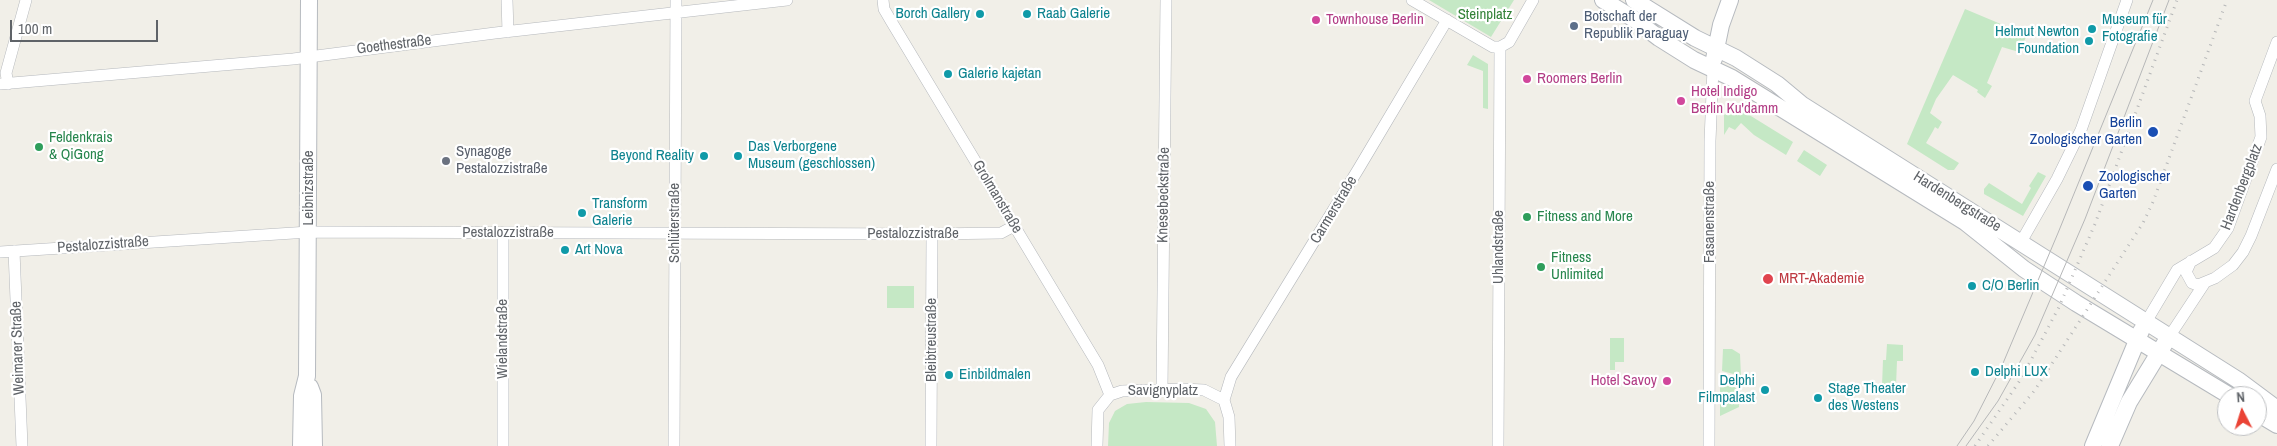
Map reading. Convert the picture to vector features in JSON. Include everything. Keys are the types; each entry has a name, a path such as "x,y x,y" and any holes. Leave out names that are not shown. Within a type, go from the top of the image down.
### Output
{"main road":[{"name":"Leibnizstraße","path":"300,446 302,396 307,376 309,0"},
{"name":"Hardenbergstraße","path":"1603,0 1634,19 1659,38 1782,108 1965,222 2032,274 2136,340 2217,388"},
{"name":"Hardenbergstraße","path":"1634,0 1695,38 1716,48 1777,84 1801,104 2238,380 2277,409"},
{"name":"Fasanenstraße","path":"1713,68 1721,25 1730,0"},
{"path":"2093,446 2136,340 2146,322"},
{"path":"2110,446 2129,402 2169,337"},
{"name":"Leibnizstraße","path":"307,376 313,395 314,446"}],"street":[{"path":"4,84 26,0"},
{"path":"507,0 508,32"},
{"name":"Schlüterstraße","path":"674,446 676,0"},
{"name":"Goethestraße","path":"4,84 309,56 787,0"},
{"name":"Grolmanstraße","path":"883,0 884,9 1098,365 1110,395"},
{"name":"Knesebeckstraße","path":"1162,390 1166,0"},
{"path":"1412,0 1492,46 1500,47 1508,42 1533,0"},
{"path":"2021,242 2053,187 2081,130 2127,0"},
{"name":"Carmerstraße","path":"1224,400 1231,378 1356,174 1447,20"},
{"name":"Hardenbergplatz","path":"2146,322 2177,270 2214,248 2228,228 2261,137 2260,116 2255,101 2277,42"},
{"name":"Uhlandstraße","path":"1498,446 1500,47"},
{"name":"Fasanenstraße","path":"1708,446 1710,141 1713,68"},
{"name":"Hardenbergplatz","path":"2169,337 2204,284 2224,272 2243,252 2277,169"},
{"name":"Pestalozzistraße","path":"0,252 309,232 932,234 1001,233 1014,226"},
{"name":"Wielandstraße","path":"503,233 503,446"},
{"name":"Bleibtreustraße","path":"931,446 932,234"},
{"name":"Weimarer Straße","path":"14,251 22,446"},
{"path":"2191,261 2186,272 2187,278 2192,283 2204,284"},
{"name":"Savignyplatz","path":"1097,446 1098,410 1110,395 1122,391 1204,390 1224,400"},
{"path":"1224,400 1229,417 1230,446"}],"green space":[{"name":"Steinplatz","path":"1429,0 1514,0 1491,37"},
{"path":"1965,9 2027,35 2019,52 2002,47 1987,83 1992,86 1985,98 1977,92 1978,90 1953,75 1936,99 1930,113 1942,122 1938,129 1935,127 1926,143 1959,163 1954,170 1948,170 1907,144"},
{"path":"1473,55 1488,64 1488,109 1483,108 1483,71 1467,65"},
{"path":"1738,108 1793,142 1786,155 1754,135 1741,123 1735,130 1729,127 1724,135 1724,115"},
{"path":"1804,150 1827,165 1820,176 1797,161"},
{"path":"2038,172 2046,176 2023,216 1984,194 1984,189 1989,183 2022,204 2031,188 2029,186"},
{"path":"887,286 914,286 914,308 887,308"},
{"path":"1610,338 1624,338 1624,362 1615,362 1615,370 1610,370"},
{"path":"1887,344 1903,345 1903,361 1897,361 1896,386 1882,386 1883,360 1886,360"},
{"path":"1723,349 1732,349 1740,354 1741,376 1722,371"},
{"path":"1720,384 1733,386 1738,390 1739,407 1720,416"},
{"path":"1146,402 1189,403 1206,409 1215,422 1217,446 1108,446 1109,423 1115,411 1127,404"}],"tram line":[{"path":"1957,446 1974,421 2001,368 2153,0"},
{"path":"1966,446 1998,401 2035,335 2085,219 2169,0"}],"railway":[{"path":"1975,446 2021,379 2059,307 2095,224 2177,0"},
{"path":"1988,446 2035,390 2143,223 2153,202 2227,0"}],"place":[{"name":"Borch Gallery","path":"980,14"},
{"name":"Raab Galerie","path":"1027,14"},
{"name":"Townhouse Berlin","path":"1316,20"},
{"name":"Botschaft der Republik Paraguay","path":"1574,26"},
{"name":"Museum für Fotografie","path":"2092,29"},
{"name":"Helmut Newton Foundation","path":"2089,41"},
{"name":"Galerie kajetan","path":"948,74"},
{"name":"Roomers Berlin","path":"1527,79"},
{"name":"Hotel Indigo Berlin Ku'damm","path":"1681,101"},
{"name":"Berlin Zoologischer Garten","path":"2153,132"},
{"name":"Feldenkrais & QiGong","path":"39,147"},
{"name":"Beyond Reality","path":"704,156"},
{"name":"Das Verborgene Museum (geschlossen)","path":"738,156"},
{"name":"Synagoge Pestalozzistraße","path":"446,161"},
{"name":"Zoologischer Garten","path":"2088,186"},
{"name":"Transform Galerie","path":"582,213"},
{"name":"Fitness and More","path":"1527,217"},
{"name":"Art Nova","path":"565,250"},
{"name":"Fitness Unlimited","path":"1541,267"},
{"name":"MRT-Akademie","path":"1768,279"},
{"name":"C/O Berlin","path":"1972,286"},
{"name":"Delphi LUX","path":"1975,372"},
{"name":"Einbildmalen","path":"949,375"},
{"name":"Hotel Savoy","path":"1667,381"},
{"name":"Delphi Filmpalast","path":"1765,390"},
{"name":"Stage Theater des Westens","path":"1818,398"}]}
